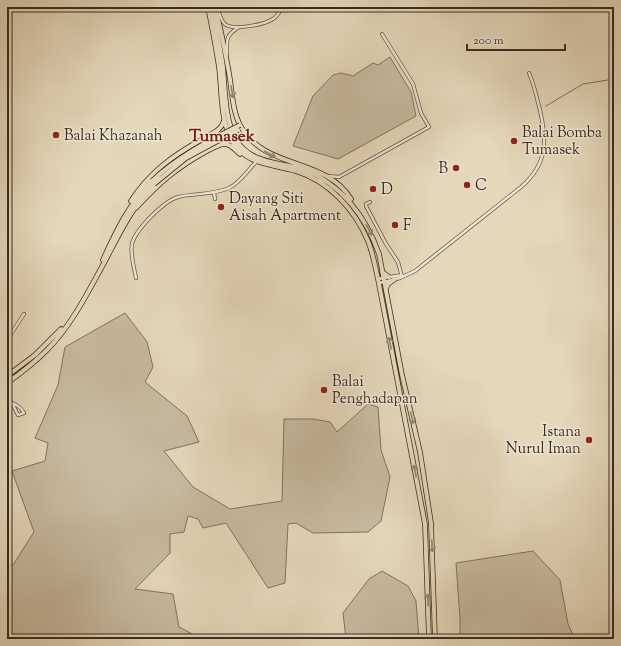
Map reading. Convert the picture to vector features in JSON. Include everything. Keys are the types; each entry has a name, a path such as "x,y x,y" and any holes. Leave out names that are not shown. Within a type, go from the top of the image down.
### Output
{"main road":[{"path":"208,7 218,66 224,118 232,140 241,152 256,162 304,174 324,186 343,202 354,216 368,241 378,281 424,524 429,639"},
{"path":"212,7 222,65 229,123 237,141 244,149 257,158 303,170 319,177 342,193 366,225 379,254 431,516 435,639"},
{"path":"216,7 223,38 234,107 241,126 251,140 266,152 288,162 313,169 337,184 349,196 354,207"},
{"path":"7,376 34,355 62,328 90,284 136,194 154,172 182,150 221,127 224,118"},
{"path":"7,383 25,370 48,349 64,329 92,286 134,200 168,167 186,153 241,126"},
{"path":"125,218 180,166 215,147 224,139 222,133 218,132 211,134"},
{"path":"215,147 227,144 242,155 248,157"},
{"path":"382,272 388,277"},
{"path":"386,290 388,284 395,279"}],"street":[{"path":"216,7 223,23 228,26 240,27 267,22 276,17 282,7"},
{"path":"227,63 227,38 230,33 240,27"},
{"path":"324,175 334,178 339,177 429,127 421,113 413,84 382,34"},
{"path":"384,280 388,277 407,275 415,271 521,187 535,173 542,153 545,136 538,101 529,73"},
{"path":"136,278 132,256 132,246 134,238 145,223 164,205 178,197 214,192 230,188 256,162"},
{"path":"337,184 339,177"},
{"path":"214,192 215,199"},
{"path":"370,202 366,206 380,233 398,262 402,276"},
{"path":"378,281 395,279 402,276"},
{"path":"7,340 24,314"},
{"path":"7,403 12,403 21,408 24,413 18,415 12,403"}],"shaded area":[{"path":"390,57 411,92 416,116 338,159 293,146 313,96 333,75 341,73 353,76 373,63 378,65"},
{"path":"125,313 147,342 153,367 145,382 187,416 199,442 164,451 193,487 230,509 282,501 284,419 313,419 330,422 337,432 368,404 378,407 381,450 390,477 381,521 368,532 313,533 296,523 288,524 285,583 268,588 226,523 203,528 198,519 188,516 184,532 170,534 170,553 135,589 173,594 179,627 202,639 7,639 9,633 7,626 7,566 13,565 34,532 12,471 45,461 48,443 35,438 58,385 65,347"},
{"path":"533,551 560,580 568,624 575,639 460,639 456,563"},
{"path":"382,571 408,586 416,601 419,639 346,639 343,613 369,579"}],"waterway":[{"path":"546,106 583,84 614,79"}],"place":[{"name":"Balai Khazanah","path":"56,135"},
{"name":"Balai Bomba Tumasek","path":"514,141"},
{"name":"B","path":"456,168"},
{"name":"C","path":"467,185"},
{"name":"D","path":"373,189"},
{"name":"Dayang Siti Aisah Apartment","path":"221,207"},
{"name":"F","path":"395,225"},
{"name":"Balai Penghadapan","path":"324,390"},
{"name":"Istana Nurul Iman","path":"589,440"}],"district":[{"name":"Tumasek","path":"222,135"}]}
